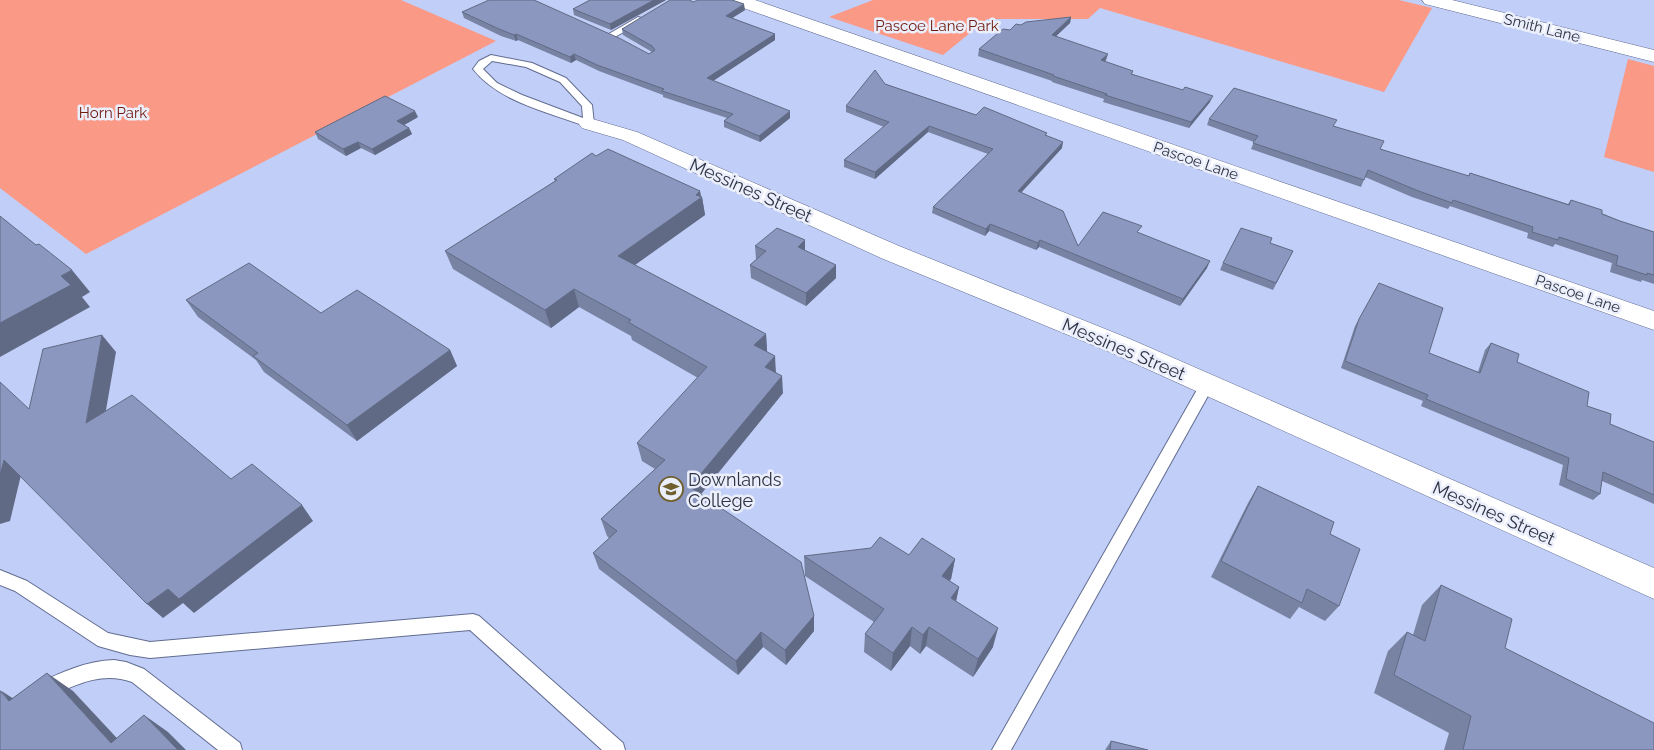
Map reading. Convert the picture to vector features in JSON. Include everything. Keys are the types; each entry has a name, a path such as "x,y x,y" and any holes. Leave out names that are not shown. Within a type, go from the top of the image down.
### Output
{"street":[{"name":"Pascoe Lane","path":"738,0 1654,321"},
{"name":"Smith Lane","path":"1431,0 1654,56"},
{"name":"Messines Street","path":"589,124 630,136 890,252 1121,346 1654,584"}],"lane":[{"path":"626,41 607,34 644,17"},
{"path":"491,58 501,59 529,65 563,80 587,106 589,124 518,97 494,85 478,69 482,63 491,58"},
{"path":"1001,750 1207,385"},
{"path":"0,578 21,586 104,640 150,650 473,622 616,750"},
{"path":"25,698 67,678 88,671 108,668 125,669 138,675 233,750"}],"green space":[{"name":"Horn Park","path":"0,0 401,0 496,41 86,254 0,188"},
{"name":"Pascoe Lane Park","path":"873,0 1399,0 1432,8 1384,92 1100,8 1088,19 987,19 943,55 829,17"},
{"path":"1628,59 1654,66 1654,172 1604,157"}],"building":[{"path":"489,0 534,0 621,39 649,54 655,50 652,46 622,29 670,0 689,0 694,2 697,0 732,0 744,4 726,16 775,34 707,78 790,111 759,136 724,121 733,114 662,91 664,89 597,65 574,54 570,57 462,12"},
{"path":"590,0 654,0 610,24 573,9"},
{"path":"1071,17 1052,35 1108,54 1101,60 1133,71 1131,74 1183,90 1185,87 1213,96 1191,122 1105,95 1107,94 979,49 1003,29 1010,30 1016,24 1021,25 1026,22"},
{"path":"875,70 885,84 976,115 984,107 1047,133 1045,135 1063,142 1018,191 1063,211 1078,246 1103,212 1142,226 1137,232 1210,261 1183,299 1040,240 1038,243 990,224 986,229 933,207 993,149 929,126 875,172 844,160 889,122 846,106"},
{"path":"1234,88 1337,120 1333,126 1384,141 1380,149 1469,176 1470,173 1569,205 1571,200 1602,210 1602,214 1620,221 1654,232 1654,275 1647,273 1647,275 1616,265 1618,256 1559,237 1558,240 1532,232 1533,227 1453,200 1452,203 1368,170 1364,180 1253,143 1258,136 1209,119"},
{"path":"385,96 415,111 397,121 409,128 372,149 358,142 343,149 315,132"},
{"path":"608,149 700,191 696,195 702,197 618,256 766,334 754,345 775,356 765,367 782,376 690,487 801,562 814,616 785,650 761,632 736,661 593,553 617,531 601,519 665,460 637,443 707,367 628,322 631,320 574,289 545,310 445,251 557,180 554,179 592,153 596,156"},
{"path":"0,216 36,245 39,244 72,270 61,276 71,285 0,323"},
{"path":"777,228 805,240 798,247 836,265 806,293 750,265 766,251 755,246"},
{"path":"1241,228 1272,238 1270,243 1293,251 1276,283 1223,263"},
{"path":"249,263 321,313 357,290 450,350 347,425 253,356 258,353 186,300"},
{"path":"1379,283 1443,308 1429,353 1480,373 1491,343 1519,354 1517,362 1589,392 1587,406 1611,414 1610,424 1654,442 1654,495 1603,472 1600,494 1566,479 1569,458 1426,399 1428,395 1345,361 1359,319"},
{"path":"102,335 86,423 132,395 231,479 252,464 302,505 179,599 168,589 147,604 4,460 0,475 0,382 29,409 43,349"},
{"path":"1258,486 1334,522 1330,534 1360,549 1339,606 1307,589 1302,603 1221,561"},
{"path":"880,537 909,555 922,538 955,559 942,576 959,587 951,598 998,628 978,659 929,627 923,635 912,627 893,653 865,634 884,609 804,556 871,548"},
{"path":"1441,585 1512,619 1505,648 1654,723 1654,750 1463,750 1471,716 1394,675 1407,632 1425,641"},
{"path":"47,673 111,743 144,715 178,750 0,750 0,691 9,701"},
{"path":"1111,741 1148,750 1110,750"}],"place":[{"name":"Downlands College","path":"671,489"}]}
